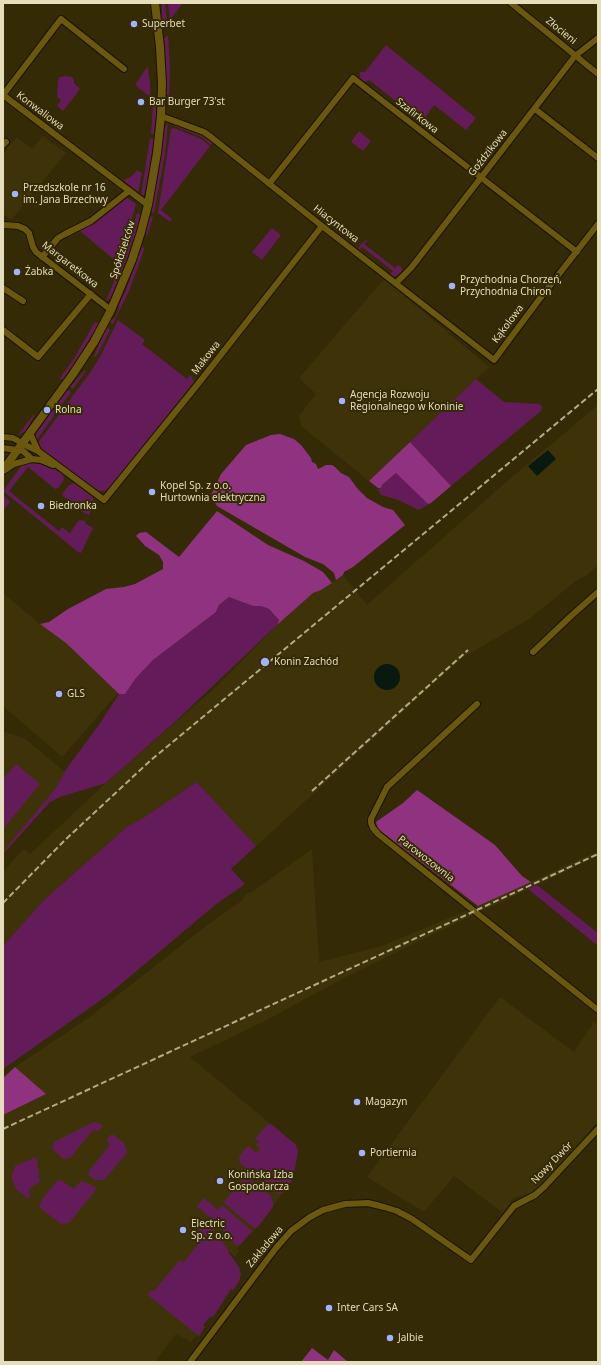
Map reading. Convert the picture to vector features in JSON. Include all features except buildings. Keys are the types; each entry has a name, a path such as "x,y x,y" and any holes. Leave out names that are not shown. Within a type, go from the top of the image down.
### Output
{"street":[{"name":"Spółdzielców","path":"3,471 84,358 111,310 132,260 148,205 157,153 161,116 161,69 156,3"},
{"name":"Złocieni","path":"512,3 598,74"},
{"name":"Konwaliowa","path":"124,69 61,19 3,95 148,205"},
{"name":"Goździkowa","path":"396,283 411,268 576,56 598,38"},
{"name":"Szafirkowa","path":"269,184 353,78 577,252"},
{"path":"535,109 598,158"},
{"name":"Hiacyntowa","path":"161,116 211,136 322,226 494,360"},
{"path":"42,257 58,238 91,221 129,191"},
{"name":"Kąkolowa","path":"494,360 598,224"},
{"name":"Margaretkowa","path":"3,225 18,226 26,229 29,233 32,247 42,257 111,310"},
{"name":"Makowa","path":"64,471 104,500 198,384 322,226"},
{"path":"3,288 23,301"},
{"path":"3,330 38,357 91,294"},
{"path":"30,433 38,451"},
{"path":"3,437 13,438 32,459"},
{"path":"3,448 21,446 38,451 64,471"},
{"path":"3,471 14,464 32,459 48,462 64,471"},
{"path":"533,652 598,592"},
{"name":"Parowozownia","path":"477,704 387,787 371,819 371,824 378,834 419,868 467,904 499,932 598,1010"},
{"name":"Nowy Dwór","path":"471,1260 514,1206 535,1195 544,1187 598,1129"},
{"name":"Zakładowa","path":"190,1362 267,1258 283,1239 305,1220 334,1206 368,1203 390,1208 412,1218 471,1260"}],"shaded area":[{"path":"162,3 165,3 167,23 162,21"},
{"path":"168,3 182,4 170,20"},
{"path":"168,35 170,69 169,95 166,95 164,39"},
{"path":"386,45 476,118 466,130 434,105 422,122 369,80 366,82 361,81 360,72 365,72"},
{"path":"148,66 150,79 150,97 135,85"},
{"path":"60,77 72,77 74,83 80,89 63,111 57,106 61,100 57,97 58,81"},
{"path":"154,104 157,106 154,134 151,134 153,106"},
{"path":"168,123 165,154 154,213 151,212 164,127"},
{"path":"174,123 204,135 213,143 211,145 202,137 174,126"},
{"path":"174,128 201,139 210,146 161,210 172,219 170,222 158,213 171,129"},
{"path":"359,131 371,141 363,151 351,142"},
{"path":"43,136 66,153 11,220 3,214 3,154 17,137 32,149"},
{"path":"150,138 154,139 149,172 144,195 141,196"},
{"path":"137,170 142,173 138,192 123,180 131,177"},
{"path":"126,197 136,204 118,263 79,230 114,207"},
{"path":"137,213 141,214 131,252 112,298 106,301 126,251"},
{"path":"150,216 153,217 147,236 145,232"},
{"path":"272,228 281,235 262,260 252,252"},
{"path":"366,240 367,241 364,244 395,268 398,265 401,267 402,271 393,277 390,274 393,271 362,247 358,250 360,245"},
{"path":"145,247 129,291 113,324 110,322 115,318 118,311 119,304 126,290 141,248"},
{"path":"384,279 489,367 369,481 301,426 299,416 316,394 299,378"},
{"path":"118,320 145,340 142,344 187,379 191,375 194,382 110,487 105,491 99,491 43,451 39,447 40,445 38,443 92,370"},
{"path":"95,322 100,323 63,381 60,378 73,360"},
{"path":"107,327 110,330 96,357 94,356"},
{"path":"85,370 86,371 73,389 70,387"},
{"path":"476,379 504,402 540,404 542,407 541,411 451,486 410,442"},
{"path":"67,390 71,392 36,441 36,433"},
{"path":"598,405 598,565 529,619 462,658 256,846 197,782 140,820 128,826 44,900 3,946 3,872 23,849 30,854 106,783 217,686 277,625 313,593 321,590 343,575 367,605 504,484"},
{"path":"34,414 26,431 18,435"},
{"path":"280,434 294,439 301,445 311,458 312,462 316,464 318,469 326,465 332,465 341,473 349,477 367,498 383,507 393,510 405,525 353,567 344,572 343,575 336,580 334,573 323,564 305,557 217,506 211,495 221,474 246,445 271,435"},
{"path":"410,442 451,486 428,504 396,473 382,485 381,488 378,488 369,481"},
{"path":"548,450 556,459 537,476 528,466"},
{"path":"27,462 47,465 63,474 64,480 58,488 55,489 28,467 9,491 59,531 62,527 70,533 78,521 85,521 86,524 93,528 81,553 3,491 22,465"},
{"path":"396,473 428,504 431,503 419,510 398,500 381,495 378,489 381,488 382,485"},
{"path":"74,483 93,497 94,506 89,515 84,513 62,494 69,485"},
{"path":"3,495 10,502 3,511"},
{"path":"217,511 268,545 304,561 323,572 332,583 313,593 277,625 279,620 269,609 261,606 253,606 229,597 219,605 216,612 153,660 136,678 125,694 119,694 66,643 40,624 49,622 68,609 106,589 135,584 163,569 163,562 159,555 145,546 136,536 139,533 146,532 179,557"},
{"path":"3,593 40,624 66,643 118,693 62,757 3,706"},
{"path":"229,597 253,606 261,606 269,609 279,620 277,625 178,719 106,783 60,797 50,802 3,854 6,848 55,789 67,768 101,722 119,694 125,694 136,678 153,660 216,612 219,605"},
{"path":"387,664 396,668 400,677 396,686 387,690 378,686 374,677 378,668"},
{"path":"3,731 27,740 65,772 55,789 3,853"},
{"path":"16,764 40,784 3,829 3,779"},
{"path":"197,782 256,846 231,869 245,884 215,905 108,995 3,1069 3,946 44,900 128,826 140,820"},
{"path":"417,790 495,845 522,876 531,882 478,906 378,829 376,822 403,803"},
{"path":"312,849 319,962 382,946 478,906 598,851 598,856 423,939 346,977 261,1023 190,1057 296,1145 298,1151 293,1179 251,1235 249,1234 237,1249 239,1251 235,1257 229,1251 228,1252 239,1267 241,1274 239,1282 233,1290 231,1289 213,1317 211,1316 203,1325 205,1327 199,1336 197,1335 191,1342 176,1334 155,1362 3,1362 3,1115 46,1094 15,1067 91,1016 206,926 243,900 243,897"},
{"path":"537,885 598,933 598,946 528,889"},
{"path":"500,997 574,1052 594,1022 598,1026 598,1121 534,1192 513,1198 503,1213 454,1176 424,1212 367,1177"},
{"path":"15,1067 46,1094 3,1115 3,1078"},
{"path":"94,1122 101,1124 101,1129 97,1131 93,1130 70,1158 64,1159 52,1148 54,1142"},
{"path":"271,1124 296,1145 298,1151 293,1179 283,1193 278,1194 240,1163 239,1159 240,1155 248,1146 257,1153 261,1149 256,1145 259,1142 255,1139 267,1125"},
{"path":"110,1135 114,1135 124,1143 127,1151 126,1154 104,1180 95,1180 89,1176 89,1171 110,1145 107,1141"},
{"path":"36,1157 40,1182 33,1186 28,1192 31,1195 27,1198 16,1189 12,1175 15,1166"},
{"path":"246,1175 271,1196 273,1203 273,1207 257,1228 254,1228 224,1202"},
{"path":"60,1180 74,1189 82,1181 96,1187 95,1191 69,1223 61,1224 39,1206 41,1201 57,1181"},
{"path":"204,1198 218,1210 221,1206 223,1206 252,1231 240,1245 235,1245 220,1226 196,1207"},
{"path":"202,1223 212,1229 229,1251 228,1252 239,1267 241,1274 239,1282 233,1290 231,1289 213,1317 211,1316 203,1325 205,1327 199,1336 148,1294 150,1291 154,1291 180,1260 183,1263 205,1236 199,1231"},
{"path":"312,1348 328,1360 334,1350 348,1362 301,1362"}],"railway":[{"path":"3,903 65,840 151,760 598,389"},
{"path":"312,791 468,650"},
{"path":"3,1129 598,854"}],"place":[{"name":"Superbet","path":"134,24"},
{"name":"Bar Burger 73'st","path":"141,102"},
{"name":"Przedszkole nr 16 im. Jana Brzechwy","path":"15,194"},
{"name":"Żabka","path":"17,272"},
{"name":"Przychodnia Chorzeń, Przychodnia Chiron","path":"452,286"},
{"name":"Agencja Rozwoju Regionalnego w Koninie","path":"342,401"},
{"name":"Rolna","path":"47,410"},
{"name":"Kopel Sp. z o.o. Hurtownia elektryczna","path":"152,492"},
{"name":"Biedronka","path":"41,506"},
{"name":"Konin Zachód","path":"265,662"},
{"name":"GLS","path":"59,694"},
{"name":"Magazyn","path":"357,1102"},
{"name":"Portiernia","path":"362,1153"},
{"name":"Konińska Izba Gospodarcza","path":"220,1181"},
{"name":"Electric Sp. z o.o.","path":"183,1230"},
{"name":"Inter Cars SA","path":"329,1308"},
{"name":"Jalbie","path":"390,1338"}]}
